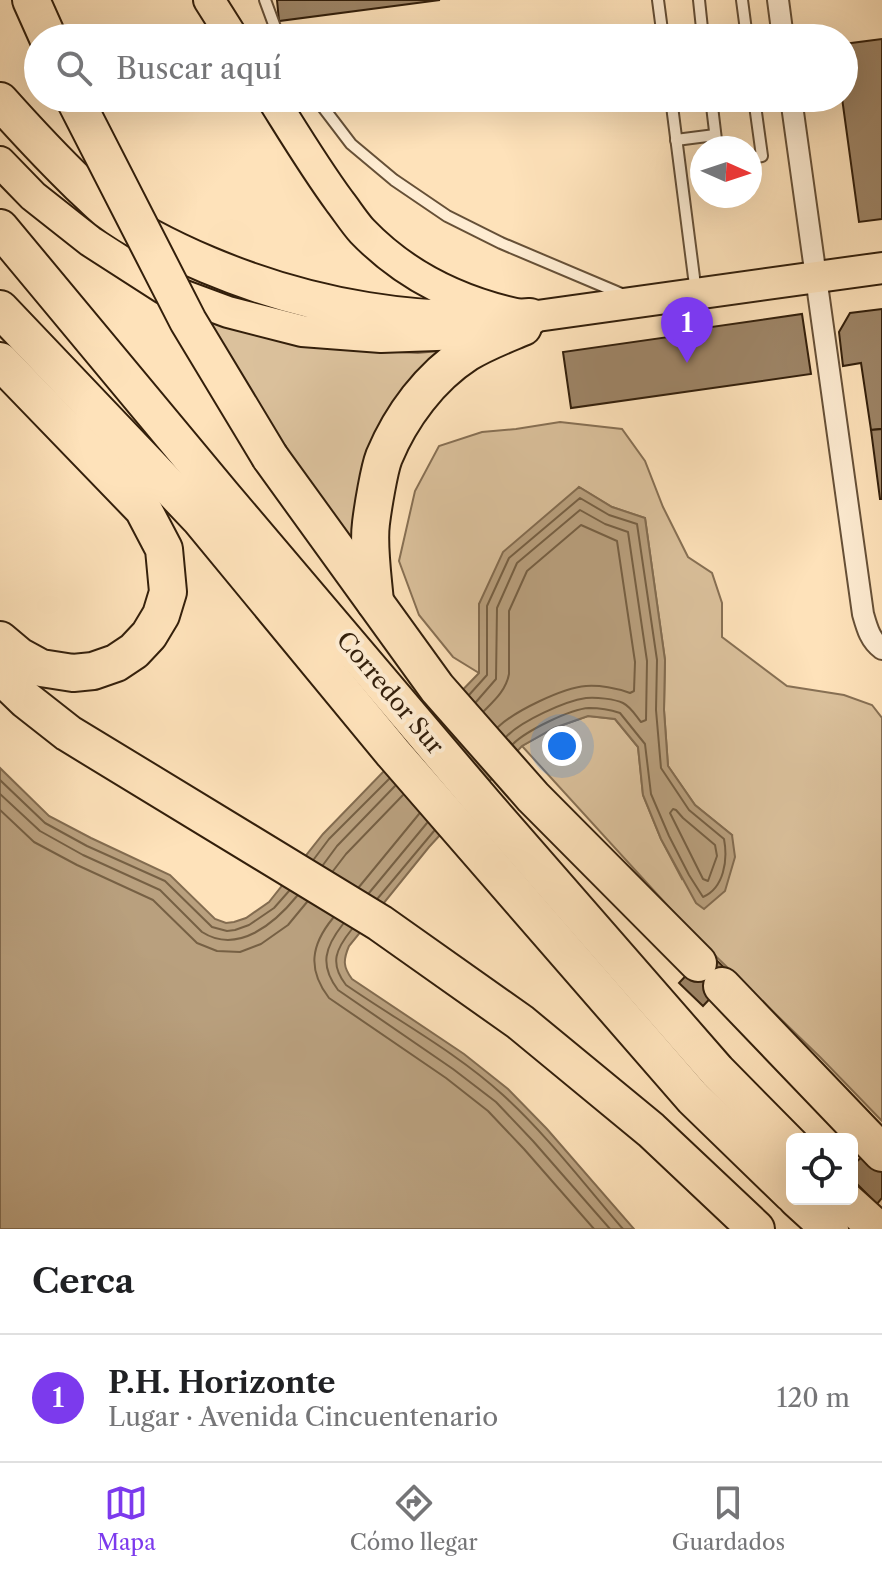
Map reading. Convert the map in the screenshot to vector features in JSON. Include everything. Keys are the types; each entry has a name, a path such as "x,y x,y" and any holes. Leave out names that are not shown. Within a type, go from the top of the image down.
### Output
{"highway":[{"path":"31,0 42,24"},
{"path":"0,101 39,146 107,210 169,249 237,277 312,300 380,313 464,321 537,319"},
{"path":"81,112 188,321 270,457 437,688 533,797 882,1153"},
{"name":"Corredor Sur","path":"0,228 420,728 472,816 693,1098 786,1188"},
{"name":"Corredor Sur","path":"0,309 200,519 393,753 472,816 786,1141"},
{"path":"375,602 371,525 383,459 409,411 450,365 490,341 537,319"},
{"path":"0,361 143,509 164,549 168,592 161,615 149,635 134,651 116,663 93,671 73,673 41,668 19,656 0,640"},
{"path":"0,675 68,733 380,923 520,1022 651,1130 756,1229"},
{"path":"804,1205 830,1229"},
{"path":"851,1205 877,1229"}],"main road":[{"path":"209,0 224,24"},
{"path":"281,112 361,230 394,260 427,282 479,305 537,319"},
{"path":"0,162 33,196 103,249 163,288 228,312 302,331 381,337 457,334 640,302 882,268"}],"street":[{"path":"778,0 781,24"},
{"path":"793,112 863,614 867,629 879,646"}],"lane":[{"path":"265,0 274,24"},
{"path":"658,0 661,24"},
{"path":"699,0 702,24"},
{"path":"742,0 745,24"},
{"path":"327,112 351,144 394,180 447,216 501,243 640,302"},
{"path":"673,112 696,295"},
{"path":"676,140 715,135 713,112"},
{"path":"756,112 759,136"}],"shaded area":[{"path":"197,312 377,351 418,353 449,350 427,371 359,564"},
{"path":"560,422 622,429 645,461 688,557 712,573 722,603 722,637 787,686 844,695 872,705 882,718 882,1121 698,939 522,746 554,728 588,716 615,719 638,747 643,795 682,879 732,835 695,805 668,766 664,710 665,660 645,518 612,507 579,487 479,604 479,673 453,657 419,615 399,561 415,491 439,446 482,432"}],"water":[{"path":"579,487 612,507 645,518 665,660 664,710 668,766 695,805 732,835 735,857 725,891 704,909 696,903 661,839 643,795 638,747 615,719 588,716 554,728 522,746 429,847 349,946 345,963 352,979 464,1054 508,1089 634,1229 0,1229 0,768 49,816 170,875 215,919 226,923 246,918 269,902 323,834 479,673 479,604 503,552"}],"building":[{"path":"277,0 440,0 279,21"},
{"path":"882,39 882,219 859,222 844,112 858,112 858,42"},
{"path":"882,309 882,429 871,430 861,363 843,366 839,332 850,313"},
{"path":"802,314 811,374 571,408 563,352"},
{"path":"882,429 882,499 880,499 871,430"},
{"path":"708,952 732,975 703,1006 679,983"},
{"path":"866,1153 882,1169 882,1198 877,1204 858,1185 858,1160"}],"place":[{"name":"P.H. Horizonte","path":"687,363"}]}
